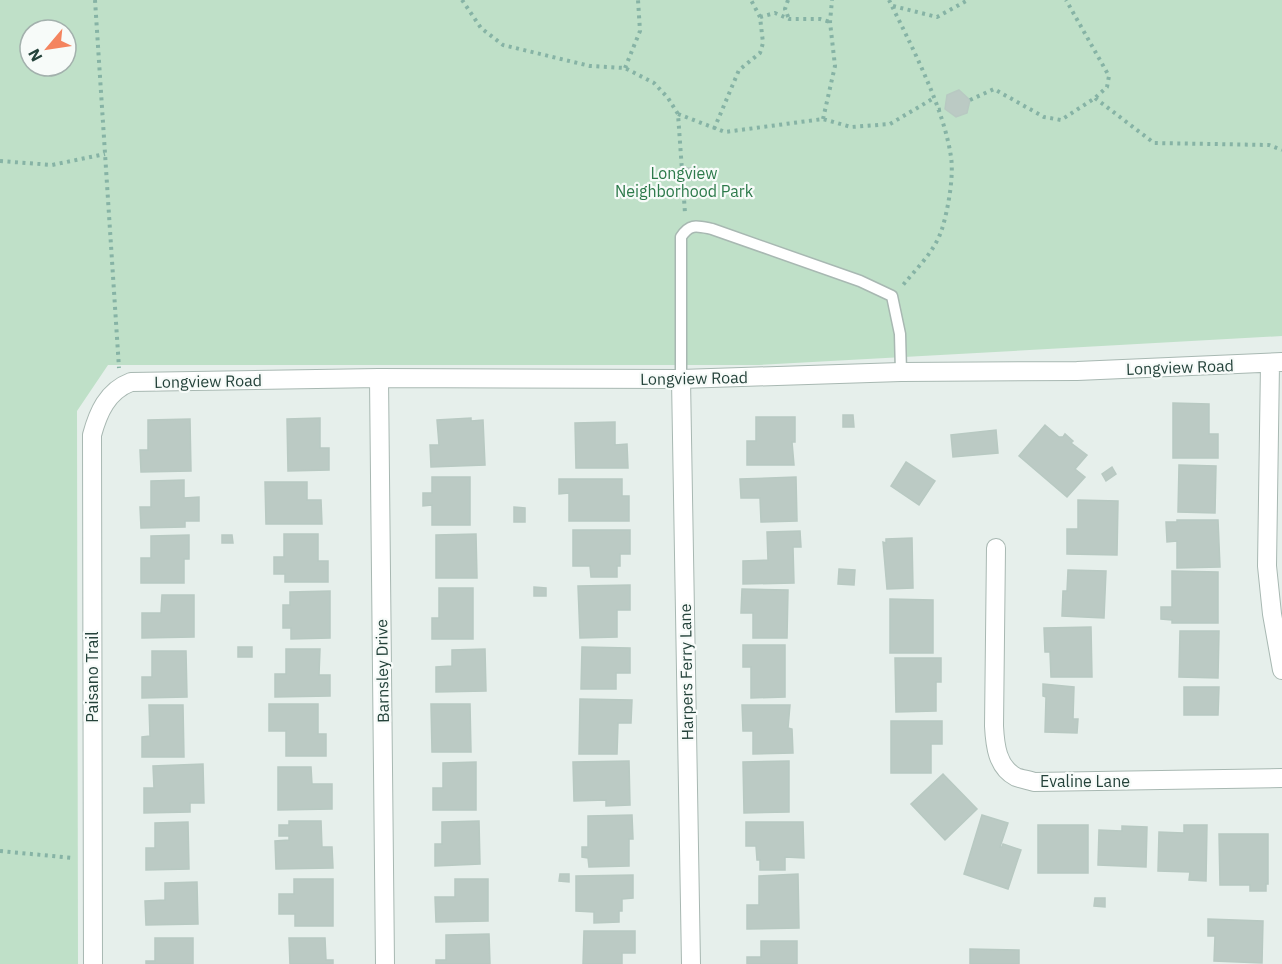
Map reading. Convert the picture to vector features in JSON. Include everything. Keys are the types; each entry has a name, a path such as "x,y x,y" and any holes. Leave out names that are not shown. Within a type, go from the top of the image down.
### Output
{"street":[{"name":"Longview Road","path":"116,391 131,382 379,378 681,379 901,372 1077,371 1276,363"},
{"path":"1276,363 1267,566 1272,614 1282,670"},
{"name":"Barnsley Drive","path":"379,378 385,964"},
{"name":"Harpers Ferry Lane","path":"681,379 691,964"},
{"name":"Paisano Trail","path":"93,964 92,435 98,414 116,391"},
{"name":"Evaline Lane","path":"996,548 995,749 1004,766 1016,777 1034,782 1282,778"}],"lane":[{"path":"681,379 681,237 686,229 696,226 712,229 860,281 892,296 900,334 901,372"}],"path":[{"path":"94,0 105,154 116,391"},
{"path":"462,0 481,28 503,45 590,66 625,68 654,82 678,114 725,132 823,119 851,127 890,124 934,98"},
{"path":"625,68 639,31 638,0"},
{"path":"714,129 739,70 760,53 763,43 760,17 751,0"},
{"path":"788,0 785,9 789,19"},
{"path":"823,119 835,66 830,22 832,0"},
{"path":"889,0 934,98 951,158 949,195 942,230 929,255 892,296"},
{"path":"892,6 937,17 968,0"},
{"path":"970,100 994,89 1044,117 1061,120 1095,98 1107,87 1109,76 1066,0"},
{"path":"760,17 775,13 789,19 820,19 830,22"},
{"path":"1095,98 1154,143 1269,145 1282,150"},
{"path":"938,110 945,109"},
{"path":"678,114 686,229"},
{"path":"0,160 52,165 105,154"},
{"path":"0,851 92,860"}],"green space":[{"name":"Longview Neighborhood Park","path":"0,0 1282,0 1282,336 759,365 108,365 77,411 78,964 0,964"}],"building":[{"path":"959,90 970,100 967,113 956,117 945,109 947,95"},
{"path":"686,168 697,168 697,180 686,180"},
{"path":"1173,403 1209,404 1209,434 1218,434 1218,458 1173,458"},
{"path":"843,415 853,415 854,427 843,427"},
{"path":"756,417 795,417 795,442 792,442 794,465 747,465 747,441 756,441"},
{"path":"320,418 320,448 329,448 329,470 288,471 287,419"},
{"path":"471,418 471,421 483,420 485,465 431,467 430,445 439,445 437,420"},
{"path":"190,419 191,471 141,472 140,450 148,450 148,420"},
{"path":"615,422 615,445 627,444 628,468 576,468 575,423"},
{"path":"1045,425 1059,437 1065,434 1073,441 1071,443 1087,455 1075,469 1085,477 1067,497 1019,456"},
{"path":"996,430 998,453 953,457 951,435"},
{"path":"906,462 935,481 919,505 891,486"},
{"path":"1179,465 1216,466 1215,513 1178,512"},
{"path":"1112,467 1116,474 1106,481 1102,474"},
{"path":"432,477 470,477 470,525 432,525 432,505 423,506 423,493 432,493"},
{"path":"796,477 797,521 761,522 760,498 741,498 740,479"},
{"path":"559,479 622,479 622,496 629,496 629,521 569,521 569,493 559,494"},
{"path":"184,480 184,498 199,497 199,521 185,521 185,527 141,528 140,507 151,507 151,481"},
{"path":"265,482 307,482 307,500 321,500 322,524 266,524"},
{"path":"1078,500 1118,501 1117,555 1067,554 1067,529 1078,529"},
{"path":"514,507 525,508 525,522 514,522"},
{"path":"1177,520 1218,520 1220,567 1177,568 1177,541 1167,542 1166,522 1177,522"},
{"path":"573,530 630,530 630,554 620,554 617,577 591,577 590,566 573,566"},
{"path":"800,531 801,547 793,547 794,583 743,584 743,561 768,560 767,532"},
{"path":"284,534 318,534 318,561 328,561 328,582 285,582 285,574 274,574 274,557 284,557"},
{"path":"476,534 477,578 436,578 436,535"},
{"path":"189,535 189,559 184,559 184,583 141,583 141,558 151,558 151,536"},
{"path":"222,535 232,535 233,543 222,543"},
{"path":"912,538 913,588 887,589 883,542 886,543 886,539"},
{"path":"839,569 855,570 854,585 838,584"},
{"path":"1068,570 1106,571 1104,618 1062,616 1063,591 1067,591"},
{"path":"1172,571 1218,572 1218,623 1172,623 1172,620 1161,619 1161,607 1172,607"},
{"path":"630,585 630,610 617,610 617,637 580,638 578,586"},
{"path":"534,587 546,588 546,596 534,596"},
{"path":"439,588 473,588 473,639 432,639 432,618 439,618"},
{"path":"742,589 788,590 787,638 753,638 753,613 741,613"},
{"path":"330,591 330,638 291,639 291,628 283,628 283,605 290,605 290,592"},
{"path":"162,595 194,595 194,637 142,638 142,613 161,613"},
{"path":"890,599 933,600 933,653 890,653"},
{"path":"1091,627 1092,677 1051,677 1050,652 1045,652 1044,628"},
{"path":"1180,631 1219,631 1218,678 1179,677"},
{"path":"743,645 785,645 785,697 751,698 751,667 743,667"},
{"path":"238,647 252,647 252,657 238,657"},
{"path":"582,647 630,648 630,673 616,673 616,689 581,689"},
{"path":"286,649 320,649 319,675 330,675 330,696 275,697 275,674 286,674"},
{"path":"485,649 486,691 436,692 436,667 452,666 452,650"},
{"path":"152,651 186,651 187,697 142,698 142,677 152,677"},
{"path":"895,658 941,658 941,682 936,682 936,711 896,712"},
{"path":"1043,684 1074,687 1073,719 1078,719 1077,733 1045,732 1046,697 1043,696"},
{"path":"1184,687 1219,687 1218,715 1184,715"},
{"path":"580,699 632,700 631,723 618,723 617,754 579,754"},
{"path":"269,704 318,704 318,734 326,734 326,756 286,756 286,731 269,731"},
{"path":"431,704 470,704 471,752 432,752"},
{"path":"149,705 183,705 184,757 142,757 142,737 150,736"},
{"path":"742,705 790,705 788,728 792,729 793,753 753,754 753,731 743,731"},
{"path":"891,721 942,721 942,744 931,744 931,773 891,773"},
{"path":"629,761 630,805 606,806 606,800 574,801 573,762"},
{"path":"789,761 789,812 744,813 743,762"},
{"path":"476,762 476,810 433,810 433,788 443,788 443,763"},
{"path":"203,764 204,803 190,803 190,812 144,813 144,788 154,788 153,766"},
{"path":"278,767 311,767 312,784 332,784 332,809 278,810"},
{"path":"943,774 977,809 945,840 911,804"},
{"path":"632,815 633,839 629,839 629,866 589,867 588,858 582,857 582,847 588,847 588,816"},
{"path":"982,815 1008,823 1000,847 1003,844 1021,850 1008,889 964,874"},
{"path":"289,821 321,821 322,847 332,847 333,868 276,869 275,841 289,840 289,836 279,836 279,825 289,825"},
{"path":"479,821 480,864 435,866 435,844 442,844 442,822"},
{"path":"188,822 189,869 146,870 146,848 155,848 155,823"},
{"path":"746,822 803,822 804,858 785,857 785,870 760,870 756,846 746,846"},
{"path":"1038,825 1088,825 1088,873 1038,873"},
{"path":"1184,825 1207,825 1206,881 1189,880 1190,872 1158,871 1159,832 1184,833"},
{"path":"1122,826 1147,827 1146,867 1098,865 1099,830 1122,831"},
{"path":"1219,834 1268,834 1266,891 1250,891 1250,885 1220,885"},
{"path":"560,874 569,874 569,882 559,881"},
{"path":"798,874 799,928 747,929 747,905 759,905 759,876"},
{"path":"633,875 633,898 622,899 619,922 594,923 594,912 576,911 576,876"},
{"path":"294,879 333,879 333,926 295,926 295,914 279,914 279,894 294,894"},
{"path":"455,879 488,879 488,921 436,922 435,897 455,897"},
{"path":"197,882 198,924 146,925 145,901 165,900 165,883"},
{"path":"1095,898 1105,898 1105,907 1094,906"},
{"path":"1208,919 1263,921 1262,963 1214,961 1215,936 1208,936"},
{"path":"584,931 635,931 635,953 622,953 622,964 583,964"},
{"path":"489,934 490,964 436,964 436,960 446,960 446,935"},
{"path":"155,938 193,938 193,964 146,964 146,961 155,961"},
{"path":"289,938 325,938 326,960 333,960 333,964 290,964"},
{"path":"761,941 797,941 797,964 747,964 747,957 761,957"},
{"path":"970,949 1019,950 1019,964 970,964"}]}
